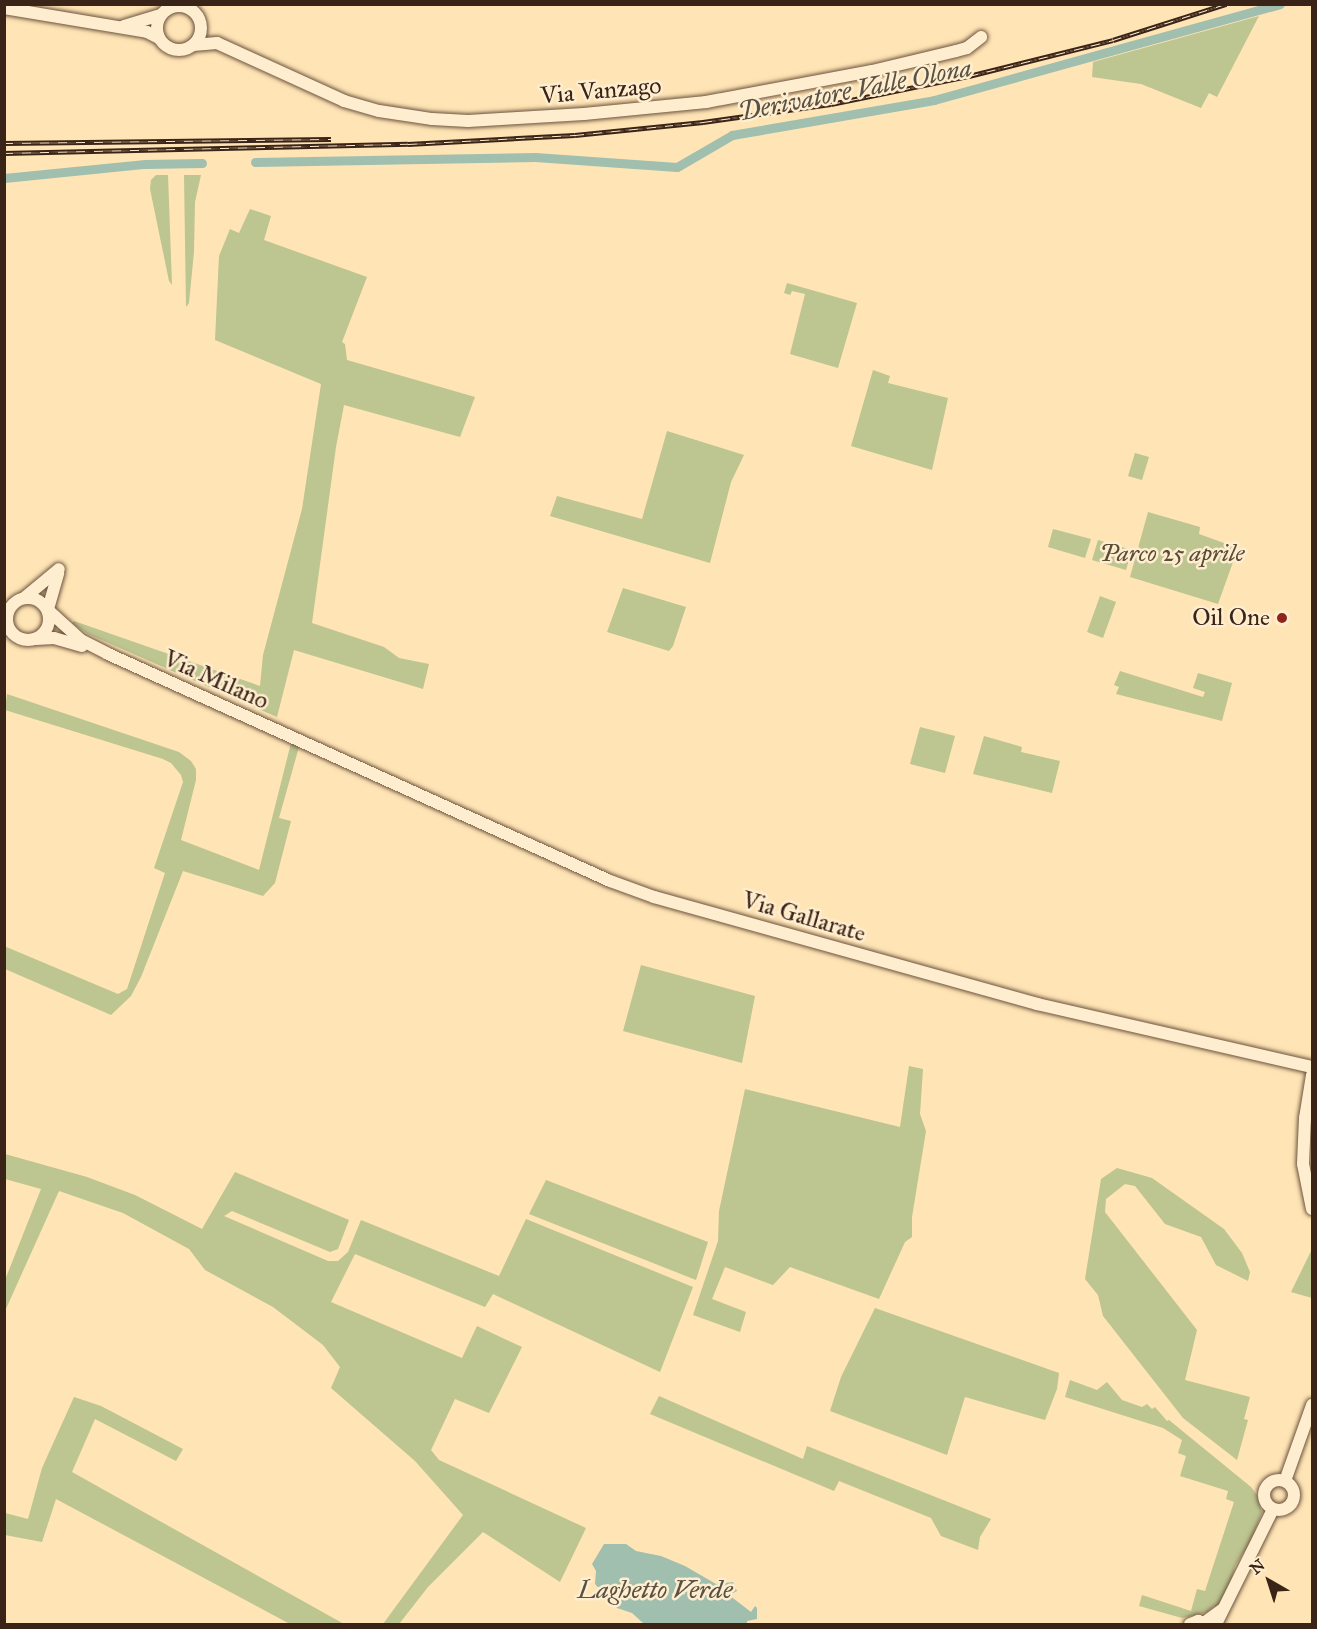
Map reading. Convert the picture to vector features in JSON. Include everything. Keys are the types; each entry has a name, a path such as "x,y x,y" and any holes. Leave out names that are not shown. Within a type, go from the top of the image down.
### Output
{"street":[{"path":"4,8 118,28 147,32 159,38 173,50 182,50 193,45 201,33 200,23 195,13 182,6 170,8 160,15 118,28"},
{"path":"159,38 156,28 160,15"},
{"name":"Via Vanzago","path":"200,23 229,48"},
{"name":"Via Vanzago","path":"193,45 217,44 229,48 344,101 395,114 468,121 561,116 706,102 872,71 945,54 967,48 981,37"},
{"path":"59,569 48,610 47,629 36,639 23,639 16,636 6,624 8,612 15,599 59,569"},
{"path":"15,599 37,599 48,610"},
{"name":"Via Milano","path":"48,610 73,634 108,654 306,745"},
{"name":"Via Milano","path":"36,639 71,642 108,654"},
{"name":"Via Gallarate","path":"306,745 589,872 654,897 1037,1004 1312,1067"},
{"path":"1312,1075 1305,1119 1303,1164 1312,1209"},
{"path":"1285,1481 1312,1405"},
{"path":"1276,1480 1285,1481 1294,1492 1293,1501 1287,1509 1273,1509 1264,1498 1266,1488 1276,1480"},
{"path":"1190,1624 1198,1621 1209,1624 1224,1609 1273,1509"}],"green space":[{"path":"1259,16 1217,97 1209,93 1201,108 1141,84 1092,77 1093,62"},
{"path":"156,175 168,175 172,285 169,281 150,189 151,180"},
{"path":"184,175 201,175 195,202 194,252 189,303 186,307"},
{"path":"250,209 271,216 264,240 367,277 342,342 345,344 347,360 475,397 460,437 344,405 336,447 312,623 384,647 399,658 429,664 423,689 294,650 277,717 88,634 72,623 74,621 260,686 263,655 302,509 321,384 215,340 219,256 230,229 239,233"},
{"path":"787,283 857,303 838,368 790,354 805,294 792,291 790,295 784,293"},
{"path":"873,370 890,376 888,383 948,398 932,470 851,446"},
{"path":"667,431 744,455 731,482 710,563 550,516 557,496 642,519"},
{"path":"1135,453 1149,457 1142,480 1128,476"},
{"name":"Parco 25 aprile","path":"1148,512 1200,527 1199,534 1238,548 1218,604 1130,577"},
{"path":"1053,529 1091,539 1085,558 1048,547"},
{"path":"1098,540 1132,550 1126,570 1092,560"},
{"path":"623,588 686,607 673,646 669,651 607,632"},
{"path":"1100,596 1116,602 1103,638 1087,632"},
{"path":"1120,671 1203,697 1205,692 1193,688 1198,673 1232,683 1222,721 1116,694 1119,687 1114,685"},
{"path":"7,694 179,752 191,761 196,769 196,780 181,840 259,870 291,743 299,747 279,818 291,821 275,883 263,896 183,871 141,977 131,996 111,1015 5,969 4,946 118,994 127,989 165,873 154,868 183,782 181,775 171,763 163,759 5,710"},
{"path":"920,727 955,736 945,773 910,764"},
{"path":"984,736 1022,747 1021,752 1060,761 1052,793 973,774"},
{"path":"641,965 755,996 742,1063 623,1031"},
{"path":"909,1066 923,1069 920,1114 926,1131 912,1217 912,1237 905,1242 879,1299 790,1267 773,1285 725,1267 712,1299 746,1312 740,1332 693,1315 718,1241 719,1211 745,1089 900,1127"},
{"path":"5,1154 87,1177 135,1195 202,1229 235,1172 349,1220 338,1249 330,1252 232,1211 224,1216 328,1261 338,1261 348,1252 361,1220 499,1276 526,1219 693,1287 660,1372 493,1294 485,1307 355,1254 331,1302 462,1358 477,1326 522,1347 489,1413 455,1399 431,1450 439,1460 586,1528 560,1582 483,1532 428,1587 399,1624 383,1624 463,1515 415,1461 331,1388 340,1367 323,1345 273,1307 205,1270 189,1249 123,1213 59,1191 5,1311 5,1280 41,1189 5,1179"},
{"path":"1117,1168 1152,1178 1224,1229 1242,1253 1250,1272 1248,1281 1216,1265 1201,1237 1165,1224 1135,1186 1125,1184 1106,1199 1105,1212 1197,1330 1185,1380 1250,1397 1244,1419 1248,1420 1237,1460 1183,1418 1103,1316 1098,1295 1085,1279 1101,1179"},
{"path":"546,1180 708,1242 696,1280 529,1214"},
{"path":"1312,1249 1312,1298 1291,1292"},
{"path":"875,1308 1059,1373 1057,1389 1045,1420 965,1397 947,1455 830,1411 841,1377"},
{"path":"1070,1380 1097,1390 1107,1382 1122,1400 1142,1407 1147,1404 1152,1409 1155,1407 1167,1421 1169,1420 1251,1487 1257,1495 1262,1513 1255,1530 1257,1531 1235,1566 1228,1594 1217,1607 1214,1606 1207,1612 1182,1618 1139,1606 1142,1595 1191,1611 1197,1589 1205,1591 1234,1502 1226,1499 1228,1491 1180,1476 1186,1456 1178,1453 1182,1440 1163,1428 1065,1397"},
{"path":"659,1396 803,1459 807,1446 991,1519 980,1537 978,1550 941,1536 931,1518 839,1481 834,1491 650,1414"},
{"path":"74,1397 101,1406 183,1449 176,1461 95,1419 72,1472 344,1624 290,1624 56,1499 42,1542 5,1535 5,1513 28,1519 42,1468"}],"water":[{"name":"Laghetto Verde","path":"604,1544 626,1544 636,1551 661,1556 685,1566 716,1584 733,1582 737,1591 729,1595 751,1612 755,1606 757,1619 747,1621 747,1624 644,1624 632,1613 617,1608 595,1584 596,1571 592,1564"}],"waterway":[{"name":"Derivatore Valle Olona","path":"255,162 535,157 677,167 732,135 934,100 1280,4"},
{"name":"Derivatore Valle Olona","path":"4,178 145,164 202,163"}],"railway":[{"path":"4,153 408,144 575,135 703,122 831,104 969,76 1113,40 1226,4"},
{"path":"4,143 331,139"}],"place":[{"name":"Oil One","path":"1282,618"}]}
